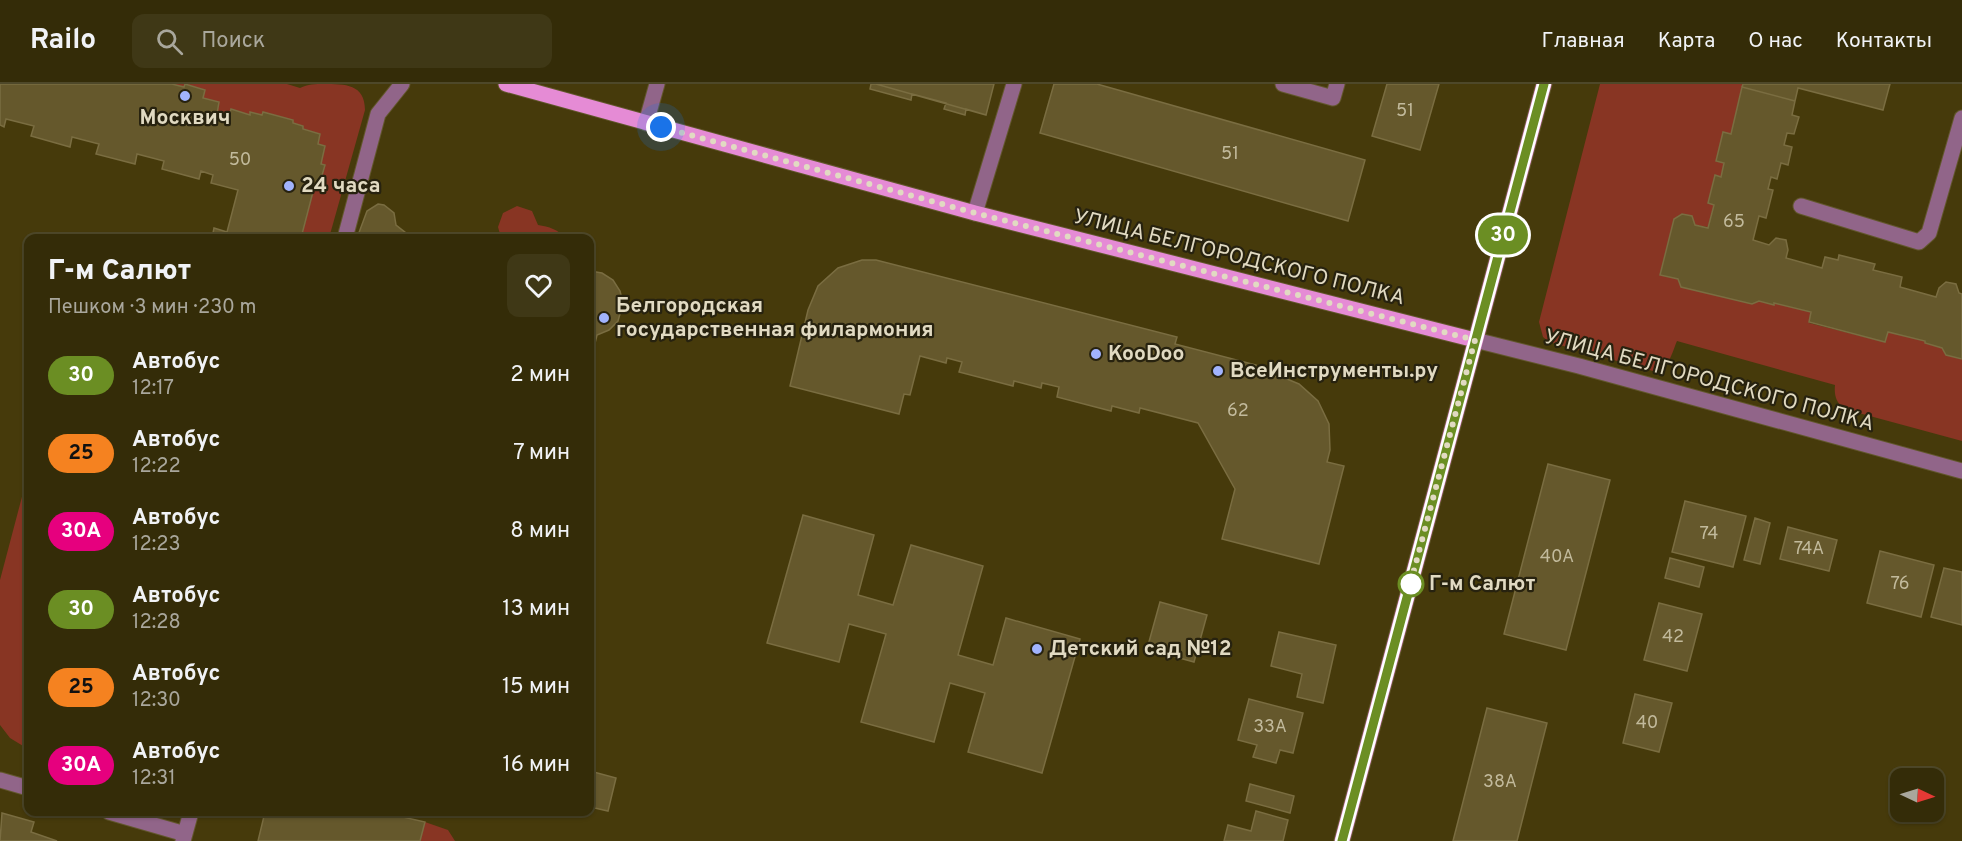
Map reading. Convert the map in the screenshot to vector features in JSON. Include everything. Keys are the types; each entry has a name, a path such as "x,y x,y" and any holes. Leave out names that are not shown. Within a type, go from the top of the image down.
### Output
{"main road":[{"name":"УЛИЦА БЕЛГОРОДСКОГО ПОЛКА","path":"506,84 975,213 1475,340"},
{"path":"1342,841 1544,84"}],"street":[{"path":"346,234 378,114 402,84"},
{"path":"646,123 657,84"},
{"path":"975,213 1014,84"},
{"path":"1283,84 1333,98 1337,84"},
{"path":"1801,206 1919,242 1929,234 1962,118"},
{"name":"УЛИЦА БЕЛГОРОДСКОГО ПОЛКА","path":"1475,340 1591,369 1962,471"},
{"path":"0,780 24,787"},
{"path":"121,816 184,837 190,816"}],"shaded area":[{"path":"185,84 287,84 300,88 312,84 332,84 346,85 358,90 362,95 365,110 330,234 302,234 314,188 318,189 324,166 321,164 325,146 318,144 320,134 303,129 303,126 293,123 293,120 263,112 261,115 251,112 250,115 231,110 229,117 217,114 219,102 203,98 205,90"},
{"path":"1600,84 1743,84 1731,134 1724,133 1716,160 1724,163 1721,177 1708,203 1714,205 1708,227 1695,225 1692,217 1682,214 1675,219 1660,275 1678,279 1682,287 1811,312 1809,323 1885,342 1888,332 1925,341 1925,343 1942,348 1946,355 1962,359 1962,441 1844,409 1836,398 1835,385 1677,341 1666,364 1653,371 1549,342 1543,337 1539,322"},
{"path":"517,206 532,211 538,225 561,234 500,234 498,227 503,213"},
{"path":"24,489 24,747 10,738 0,725 0,580"},
{"path":"425,822 448,830 455,841 420,841"}],"building":[{"path":"0,84 172,84 184,87 185,84 205,90 203,98 219,102 217,114 229,117 231,109 250,115 250,112 262,115 263,112 293,120 293,123 303,126 303,129 320,134 318,144 325,146 321,164 325,165 318,189 314,188 302,234 213,234 214,228 227,232 238,190 211,183 213,175 201,171 199,179 162,169 164,161 137,154 135,164 96,154 99,144 72,137 70,147 31,136 34,126 6,119 4,127 0,125"},
{"path":"871,84 994,84 986,115 966,109 965,115 944,109 946,103 912,94 911,100 870,89"},
{"path":"876,84 994,84 986,115"},
{"path":"1054,84 1097,84 1365,160 1348,221 1040,133"},
{"path":"1387,84 1439,84 1420,150 1372,136"},
{"path":"1743,84 1890,84 1883,110 1798,88 1795,101 1742,87"},
{"path":"1742,87 1795,101 1792,115 1799,117 1794,134 1787,133 1784,145 1792,147 1788,165 1781,163 1777,179 1771,177 1768,189 1773,190 1766,218 1759,216 1753,240 1769,245 1776,238 1786,240 1788,250 1786,258 1822,268 1825,257 1838,260 1839,255 1875,264 1873,270 1902,277 1900,287 1936,297 1939,288 1946,282 1956,284 1959,293 1962,294 1962,359 1946,355 1942,348 1925,343 1925,341 1888,332 1885,342 1809,322 1811,312 1774,303 1774,305 1759,301 1752,304 1681,287 1678,279 1660,275 1674,219 1682,214 1692,216 1695,225 1708,228 1714,205 1708,203 1715,175 1721,177 1724,163 1716,161 1723,132 1731,134"},
{"path":"378,204 384,205 394,213 396,225 406,234 358,234 367,211"},
{"path":"862,260 876,260 1177,337 1175,344 1256,365 1255,371 1299,384 1318,401 1329,424 1330,450 1327,462 1344,466 1319,564 1222,539 1235,489 1198,423 1140,408 1139,413 1112,406 1111,411 1057,397 1059,387 1042,383 1041,388 1014,381 1013,386 959,372 962,362 947,358 946,363 920,356 910,395 904,394 899,414 790,386 808,310 818,286 838,268"},
{"name":"Белгородская государственная филармония","path":"594,272 602,273 613,280 620,291 623,303 618,321 609,330 597,335 594,347"},
{"path":"1548,464 1610,480 1566,650 1504,634"},
{"path":"1685,501 1746,516 1733,567 1672,552"},
{"name":"Детский сад №12","path":"803,515 874,535 858,595 893,605 911,545 983,566 958,655 993,665 1006,618 1080,639 1042,773 968,752 985,693 950,683 934,742 861,722 886,634 849,624 839,662 767,643"},
{"path":"1755,518 1770,523 1760,564 1744,560"},
{"path":"1788,527 1837,540 1829,571 1780,559"},
{"path":"1880,551 1934,565 1921,617 1867,603"},
{"path":"1670,558 1704,567 1699,587 1665,578"},
{"path":"1944,568 1962,572 1962,625 1931,617"},
{"path":"1160,602 1207,615 1194,662 1147,649"},
{"path":"1659,603 1702,614 1687,671 1644,660"},
{"path":"1279,632 1336,645 1323,703 1297,697 1302,674 1271,666"},
{"path":"1635,694 1672,703 1659,752 1623,743"},
{"path":"1249,699 1303,713 1293,753 1280,750 1276,763 1253,757 1257,745 1238,740"},
{"path":"1487,708 1547,723 1517,841 1453,841"},
{"path":"594,772 616,778 608,811 594,808"},
{"path":"1250,784 1294,796 1290,813 1246,801"},
{"path":"1256,811 1288,820 1283,841 1224,841 1228,825 1251,831"},
{"path":"2,813 34,822 31,832 57,841 0,841"},
{"path":"264,816 399,816 425,822 420,841 258,841"}],"bus line":[{"name":"30","path":"1342,841 1544,84"}],"place":[{"name":"Москвич","path":"185,96"},
{"name":"24 часа","path":"289,186"},
{"name":"Белгородская государственная филармония","path":"604,318"},
{"name":"KooDoo","path":"1096,354"},
{"name":"ВсеИнструменты.ру","path":"1218,371"},
{"name":"Г-м Салют","path":"1411,584"},
{"name":"Детский сад №12","path":"1037,649"}],"route":[{"path":"661,127 975,213 1475,340 1408,593 1411,584"}]}
